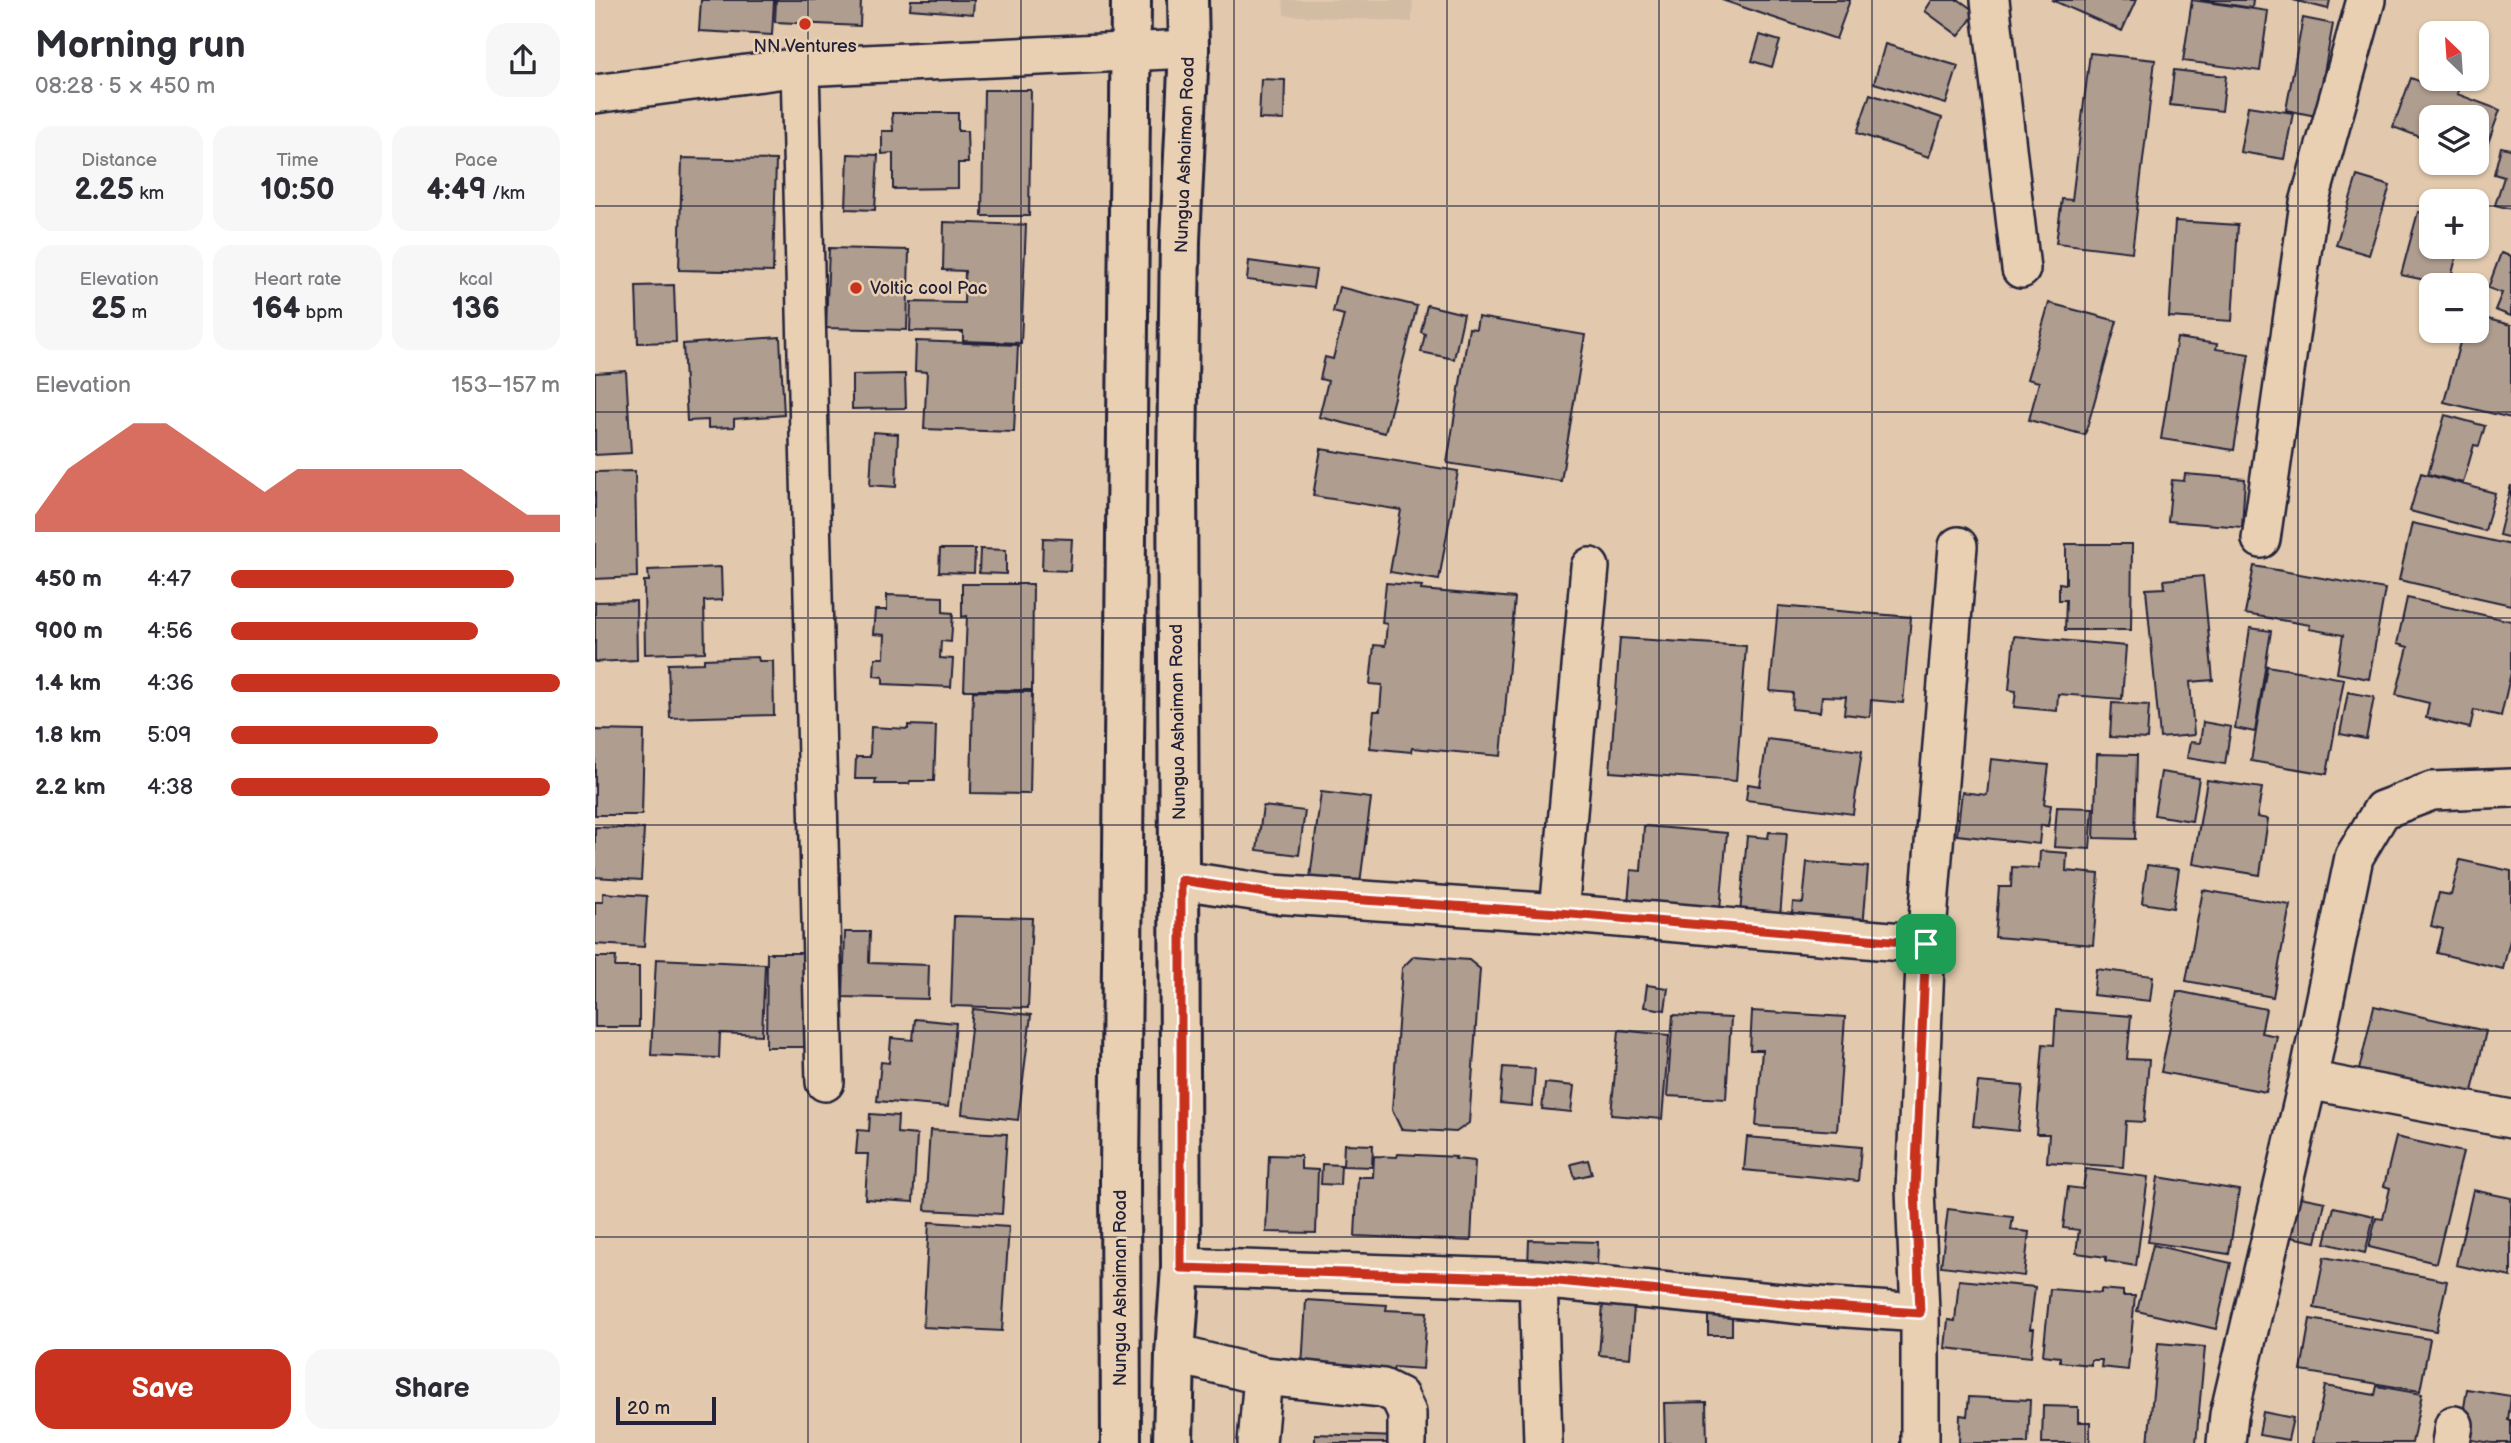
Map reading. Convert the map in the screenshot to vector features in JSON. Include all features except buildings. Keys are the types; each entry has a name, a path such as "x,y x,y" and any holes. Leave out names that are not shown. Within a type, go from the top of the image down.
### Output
{"main road":[{"name":"Nungua Ashaiman Road","path":"1121,1443 1120,1175 1131,0"},
{"name":"Nungua Ashaiman Road","path":"1173,1443 1181,1268 1177,463 1180,241 1189,49 1188,0"}],"street":[{"path":"1990,0 2021,269"},
{"path":"2261,538 2309,203 2367,0"},
{"path":"595,94 800,66 1189,49"},
{"path":"800,66 825,1082"},
{"path":"1920,1443 1920,1313 1915,1189 1926,944 1958,546"},
{"path":"1559,913 1590,567"},
{"path":"2226,1443 2229,1415 2308,1080 2354,857 2382,810 2432,791 2511,788"},
{"path":"1181,880 1272,894 1559,913 1926,944"},
{"path":"2308,1080 2511,1119"},
{"path":"1181,1268 1538,1279 1803,1305 1920,1313"},
{"path":"1538,1279 1543,1443"},
{"path":"1175,1354 1263,1376 1383,1388 1399,1396 1407,1413 1407,1443"},
{"path":"1257,1443 1263,1376"}],"shaded area":[{"path":"1283,0 1413,0 1412,22 1284,15"}],"place":[{"name":"NN Ventures","path":"805,24"},
{"name":"Voltic cool Pac","path":"856,288"}],"route":[{"path":"1181,880 1272,894 1559,913 1926,944 1915,1189 1920,1313 1803,1305 1538,1279 1181,1268 1181,880"}]}
